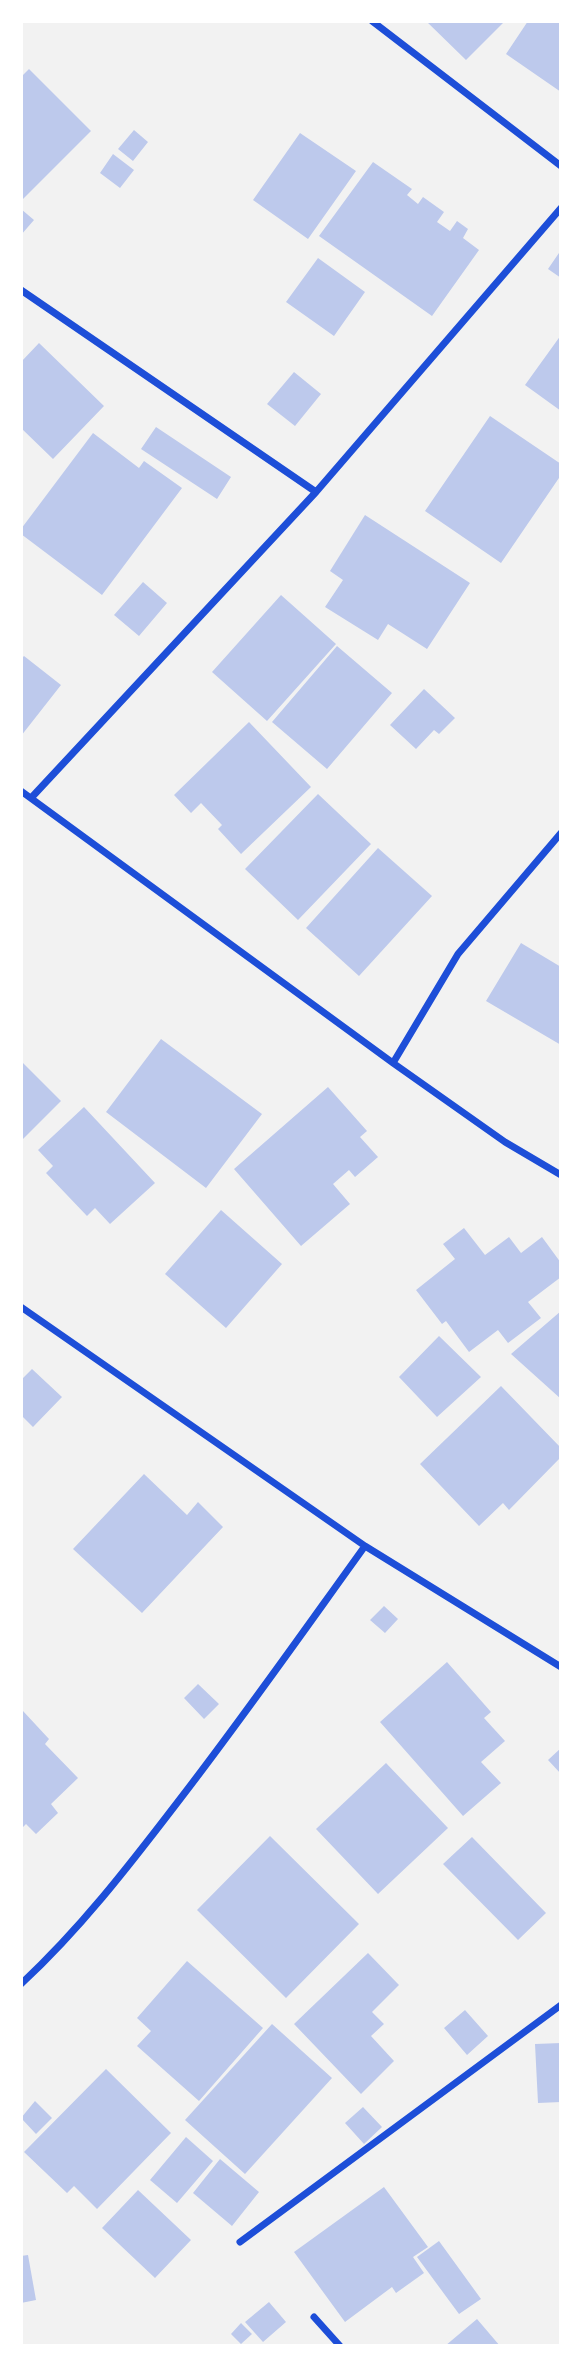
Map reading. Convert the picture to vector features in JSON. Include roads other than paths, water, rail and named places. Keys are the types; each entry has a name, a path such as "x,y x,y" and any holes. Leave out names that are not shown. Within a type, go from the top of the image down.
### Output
{"street":[{"path":"372,21 561,166"},
{"path":"32,797 316,492 561,208"},
{"path":"21,290 316,492"},
{"path":"21,791 393,1063 505,1142 561,1175"},
{"path":"393,1063 457,954 561,833"},
{"path":"21,1307 365,1546 561,1667"},
{"path":"21,1984 85,1921 149,1841 225,1741 365,1546"},
{"path":"240,2242 561,2005"},
{"path":"314,2317 340,2346"}]}
